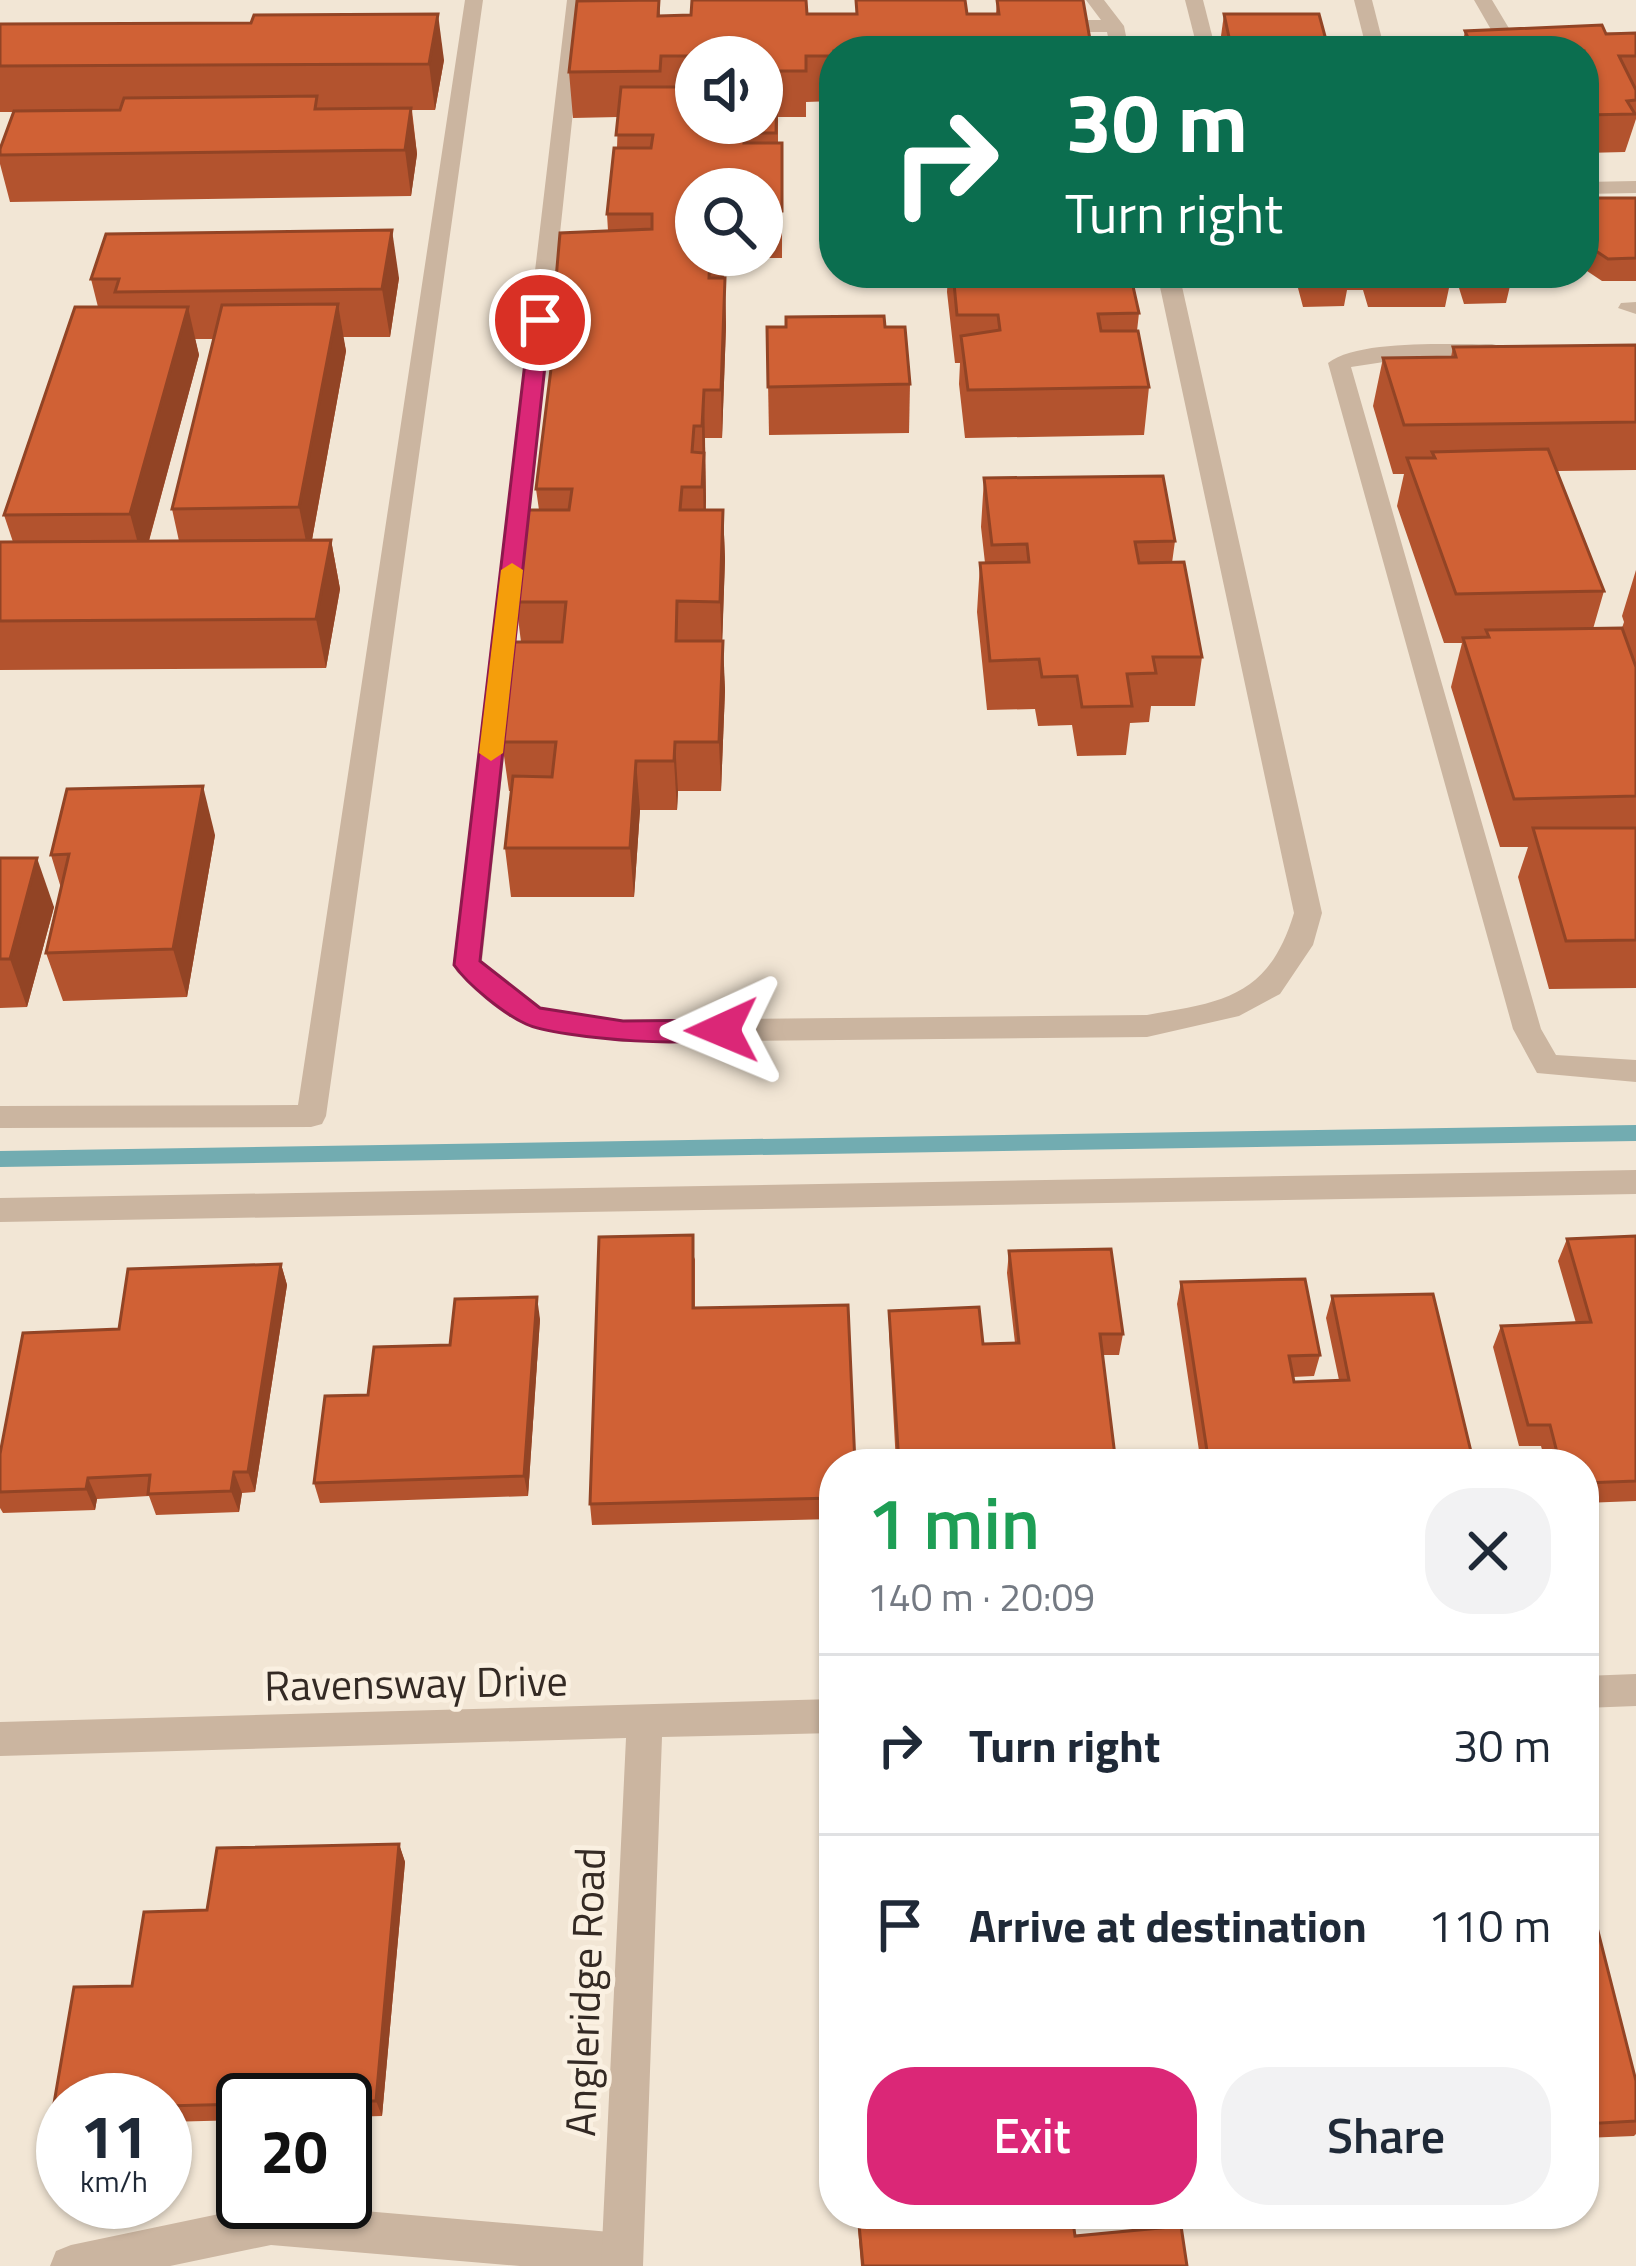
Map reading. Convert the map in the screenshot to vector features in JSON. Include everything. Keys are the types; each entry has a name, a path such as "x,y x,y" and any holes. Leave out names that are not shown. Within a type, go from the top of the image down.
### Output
{"street":[{"path":"0,1117 311,1116 458,38 474,0"},
{"path":"576,0 584,30 467,965 533,1017 623,1031 1147,1026 1229,1011 1276,982 1300,952 1308,914 1171,288"},
{"path":"1095,0 1116,36"},
{"path":"1194,0 1203,36"},
{"path":"1363,0 1372,36"},
{"path":"1483,0 1504,36"},
{"path":"1020,26 1114,26"},
{"path":"1599,188 1636,187"},
{"path":"1516,351 1397,353 1339,363 1527,1029 1547,1065 1636,1071"},
{"path":"0,1210 1636,1182"},
{"path":"1599,1691 1636,1690"},
{"name":"Ravensway Drive","path":"0,1739 819,1716"},
{"name":"Angleridge Road","path":"622,2260 645,1722"},
{"path":"71,2266 271,2224 622,2260"}],"building":[{"path":"659,0 658,16 691,15 692,0 806,0 807,14 857,14 856,0 965,0 967,14 999,14 997,0 1083,0 1089,36 819,36 819,56 806,56 806,71 783,71 783,36 675,36 675,56 661,56 660,71 569,72 577,1"},
{"path":"438,14 429,64 0,66 0,24 251,23 254,15"},
{"path":"1224,14 1319,14 1325,36 1229,36"},
{"path":"1602,25 1606,34 1636,33 1636,56 1619,56 1636,90 1636,100 1627,101 1635,114 1599,115 1599,36 1467,36 1465,31"},
{"path":"621,87 675,87 675,144 782,144 782,168 675,168 675,276 725,278 721,390 704,390 702,426 694,426 692,452 704,453 702,487 682,487 680,510 723,510 720,602 677,601 676,641 723,641 719,742 675,742 674,761 636,761 630,848 505,848 513,776 552,777 556,742 502,742 514,642 562,642 566,602 516,602 528,510 569,510 572,489 536,489 555,337 551,337 560,233 652,229 652,214 607,214 614,148 651,148 653,135 616,135"},
{"path":"317,96 315,109 411,108 405,150 0,155 14,111 120,110 124,98"},
{"path":"1599,198 1636,198 1636,258 1608,259 1599,253"},
{"path":"392,230 382,289 115,292 119,279 91,279 106,234"},
{"path":"954,288 1133,288 1139,313 1098,314 1101,331 1138,331 1149,387 968,390 961,336 1000,330 998,315 957,315"},
{"path":"338,304 299,507 172,509 222,305"},
{"path":"75,307 188,307 130,514 4,515"},
{"path":"884,316 885,327 905,327 910,384 768,387 767,327 786,327 786,317"},
{"path":"1636,345 1636,422 1404,425 1383,358 1456,357 1453,347"},
{"path":"1548,449 1604,591 1456,594 1407,458 1435,458 1432,452"},
{"path":"1163,476 1175,541 1135,542 1139,563 1184,562 1202,657 1153,657 1156,673 1127,674 1132,706 1082,707 1077,676 1042,677 1039,659 990,661 980,563 1029,562 1027,544 992,545 984,478"},
{"path":"331,540 316,619 0,621 0,542"},
{"path":"1622,628 1636,667 1636,796 1514,799 1463,638 1489,637 1486,630"},
{"path":"203,786 173,949 46,953 69,854 51,855 67,789"},
{"path":"1533,828 1636,828 1636,940 1566,941"},
{"path":"0,858 37,858 10,959 0,959"},
{"path":"693,1235 693,1308 848,1305 854,1449 819,1449 819,1498 590,1504 599,1237"},
{"path":"1636,1236 1636,1481 1599,1482 1599,1449 1556,1449 1550,1425 1528,1425 1501,1326 1591,1322 1567,1239"},
{"path":"1111,1249 1123,1334 1100,1334 1114,1449 898,1449 889,1311 979,1307 983,1344 1019,1343 1009,1251"},
{"path":"281,1264 248,1472 234,1472 231,1491 148,1494 150,1475 88,1478 86,1489 0,1492 0,1454 23,1333 119,1329 128,1269"},
{"path":"1305,1279 1320,1355 1289,1356 1294,1382 1349,1380 1332,1296 1433,1294 1470,1449 1207,1449 1181,1282"},
{"path":"537,1297 524,1476 314,1483 325,1396 368,1395 374,1347 450,1345 455,1299"},
{"path":"399,1844 376,2101 372,2101 372,2073 216,2073 216,2105 192,2105 192,2073 59,2073 74,1987 132,1986 144,1912 207,1910 217,1848"},
{"path":"1599,1935 1636,2081 1636,2121 1599,2123"},
{"path":"859,2229 1074,2229 1075,2236 1181,2229 1187,2266 863,2266"}],"waterway":[{"path":"0,1159 1636,1133"}],"slow traffic":[{"path":"491,753 512,570"}],"route":[{"path":"540,320 467,965 533,1017 623,1031 722,1030"}]}
